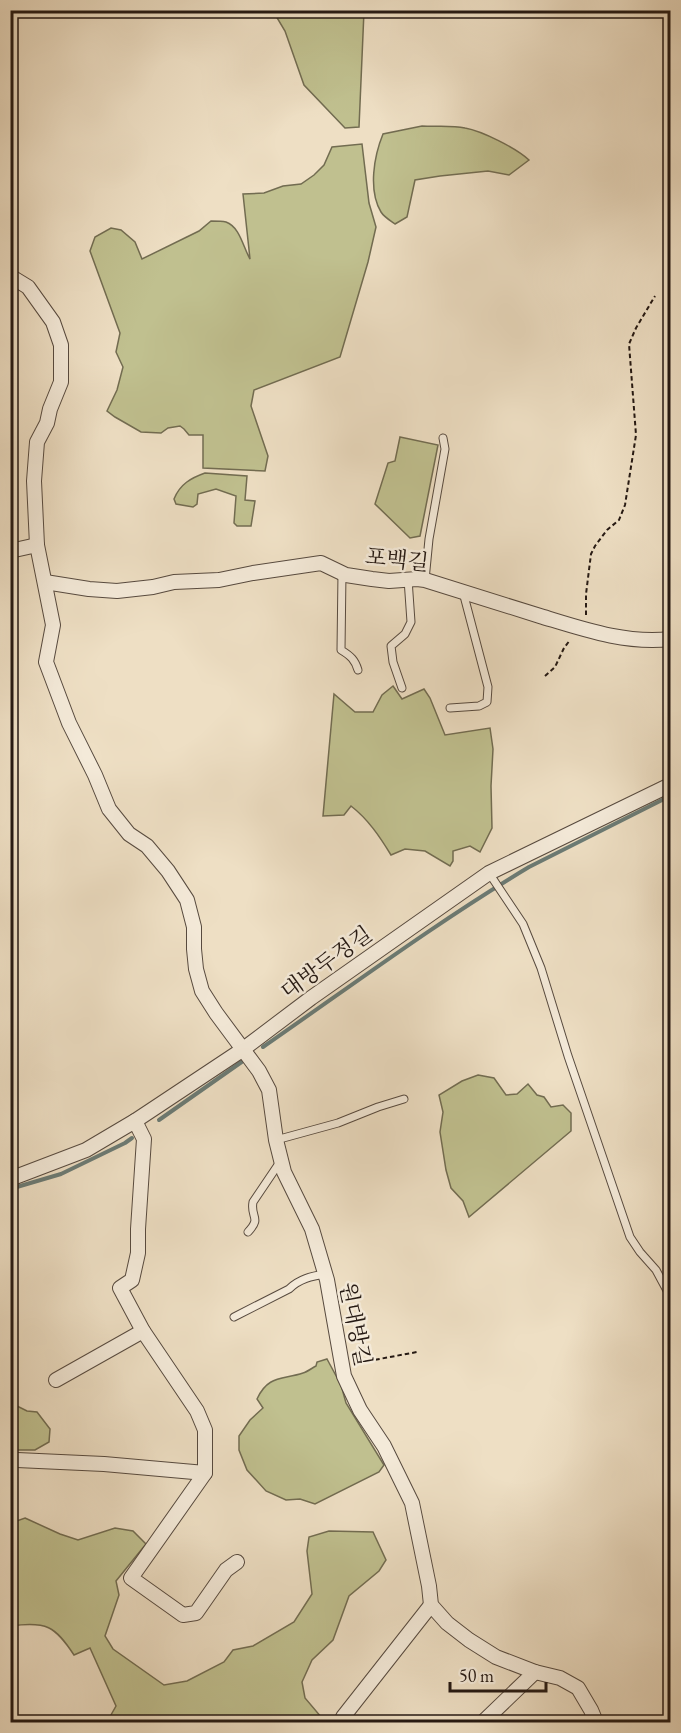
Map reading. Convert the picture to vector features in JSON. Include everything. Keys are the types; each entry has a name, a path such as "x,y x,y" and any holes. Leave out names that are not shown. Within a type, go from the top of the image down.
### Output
{"street":[{"path":"10,276 28,287 53,322 61,345 61,382 47,423 37,442 34,481 36,545 53,625 46,662 69,723 109,808 129,834 147,846 187,900 194,927 194,949 202,991 242,1050"},
{"path":"10,551 36,545"},
{"name":"포백길","path":"45,582 117,591 174,582 219,580 321,563 342,573 389,581 425,580 618,638 670,639"},
{"name":"대방두정길","path":"10,1179 86,1150 135,1121 242,1050 311,998 492,878 670,784"},
{"name":"원대방길","path":"242,1050 259,1071 269,1090 276,1140 284,1172 312,1229 325,1274 344,1376 360,1410 384,1446 412,1503 431,1605"},
{"path":"135,1121 144,1139 138,1253 132,1280 120,1288 143,1331 197,1410 206,1430 205,1473 131,1578 183,1615 196,1613 226,1570 237,1562"},
{"path":"56,1380 143,1331"},
{"path":"17,1460 104,1464 205,1473"},
{"path":"343,1717 431,1605 447,1623 496,1657 535,1672 560,1678 578,1688 596,1722"},
{"path":"483,1722 535,1672"}],"lane":[{"path":"425,580 429,539 445,449 443,438"},
{"path":"342,573 341,650 351,655 358,670"},
{"path":"402,688 390,646 405,634 411,622 408,579"},
{"path":"450,708 479,706 487,702 488,687 462,592"},
{"path":"492,878 523,924 541,968 568,1056 630,1237 656,1270 670,1296"},
{"path":"276,1140 328,1126 404,1099"},
{"path":"248,1232 255,1225 253,1202 281,1160"},
{"path":"234,1317 289,1289 296,1282 313,1275 325,1274"}],"path":[{"path":"545,676 555,667 564,648 582,629 591,554 607,530 619,520 625,506 636,435 629,344 655,296"},
{"path":"341,1361 363,1362 417,1352"}],"green space":[{"path":"273,11 364,11 359,127 345,128 304,85 285,31"},
{"path":"422,126 472,130 508,145 529,160 509,175 488,171 415,180 407,217 395,224 381,212 377,203 374,173 377,152 383,134"},
{"path":"362,144 369,203 376,227 340,357 254,390 251,406 268,456 265,471 203,468 203,435 189,435 180,426 168,428 161,433 141,432 107,411 117,390 123,367 116,352 120,333 90,251 95,237 111,228 121,230 135,242 142,259 199,231 211,221 224,222 235,228 250,259 243,194 264,193 283,186 301,184 324,165 332,147"},
{"path":"400,437 438,445 420,536 410,538 375,504 388,463 395,461"},
{"path":"205,473 247,476 245,500 255,501 251,526 237,526 234,523 236,496 216,489 198,494 197,504 193,507 176,504 174,499 183,486 191,479"},
{"path":"393,686 402,699 424,689 445,735 490,728 493,749 492,828 480,852 470,846 453,851 453,861 450,866 425,851 405,849 391,855 368,822 351,806 344,815 323,816 334,694 355,712 373,712 382,695"},
{"path":"478,1075 494,1078 506,1095 517,1094 528,1084 537,1095 544,1097 551,1107 563,1105 571,1113 571,1131 469,1217 463,1201 451,1188 446,1170 440,1132 443,1112 439,1095 462,1081"},
{"path":"327,1359 341,1385 346,1403 384,1465 379,1472 315,1504 300,1499 286,1500 266,1491 247,1470 239,1450 239,1436 250,1420 263,1408 257,1399 266,1386 276,1380 305,1372 316,1366 317,1362"},
{"path":"11,1403 27,1411 37,1412 50,1429 49,1442 35,1450 11,1450"},
{"path":"25,1518 78,1540 115,1528 133,1531 146,1544 116,1581 119,1595 105,1636 113,1649 164,1685 187,1681 224,1662 233,1650 253,1646 294,1622 312,1594 307,1551 309,1537 329,1531 373,1532 386,1560 379,1571 349,1596 333,1640 312,1660 302,1682 305,1698 323,1722 107,1722 116,1706 90,1648 74,1655 61,1638 48,1628 33,1624 11,1626 11,1523"}],"waterway":[{"path":"263,1047 394,955 529,867 670,796"},
{"path":"159,1120 243,1061"},
{"path":"10,1189 61,1174 132,1138"}]}
